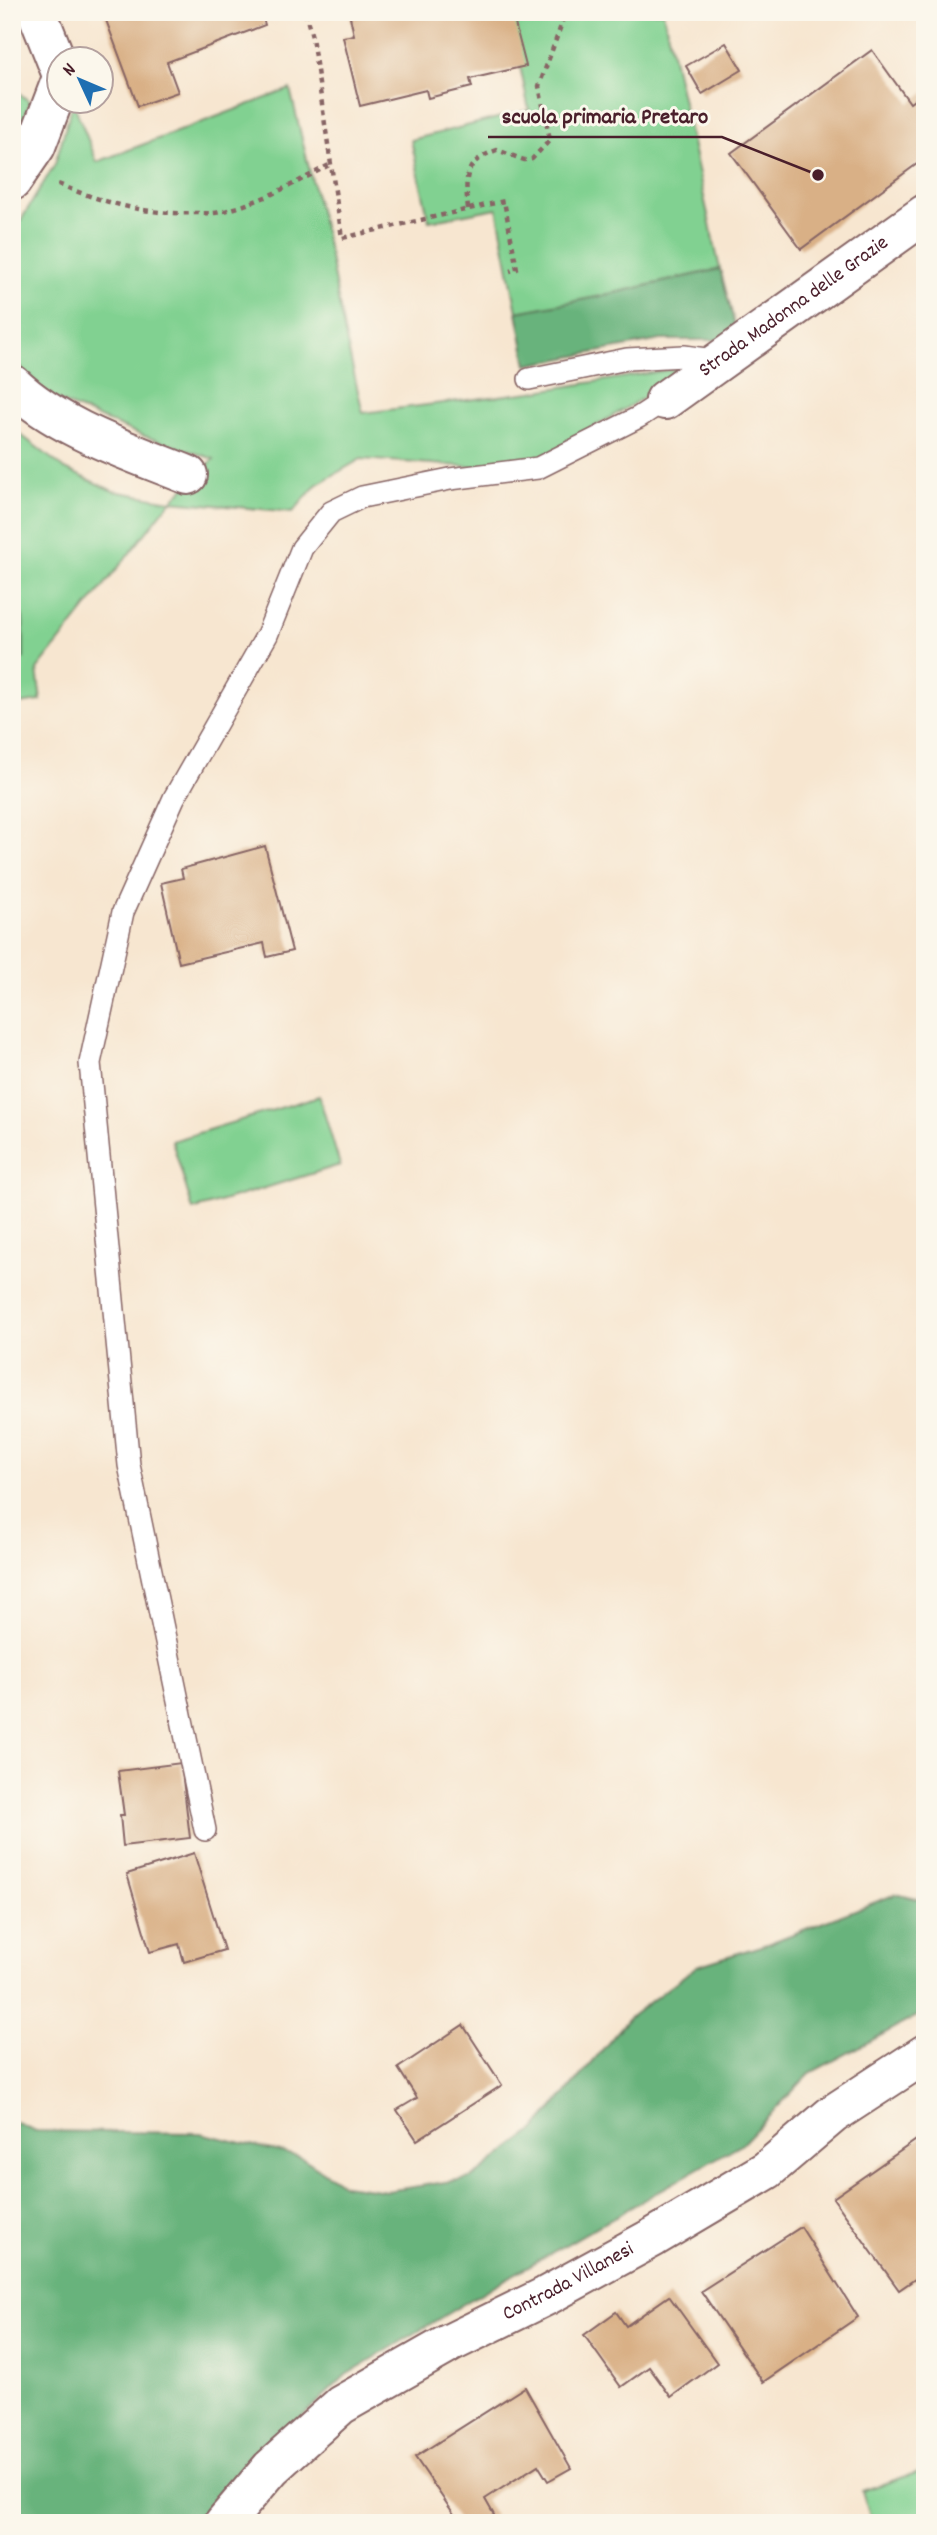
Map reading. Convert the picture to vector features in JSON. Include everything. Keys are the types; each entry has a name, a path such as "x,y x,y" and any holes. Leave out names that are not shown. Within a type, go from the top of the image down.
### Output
{"street":[{"path":"37,12 50,46"},
{"path":"16,175 36,146 47,116"},
{"name":"Strada Madonna delle Grazie","path":"665,400 925,214"},
{"path":"12,384 26,397 65,421 188,475"},
{"name":"Contrada Villanesi","path":"225,2523 271,2468 341,2405 450,2343 546,2296 654,2237 767,2170 833,2114 925,2054"}],"lane":[{"path":"529,379 627,359 684,356 720,361"},
{"path":"205,1830 129,1465 90,1063 122,912 174,797 267,635 302,548 331,512 362,497 450,479 538,468 639,417 665,400"}],"path":[{"path":"305,12 312,37 342,238 504,201 517,269"},
{"path":"468,209 466,180 468,170 475,160 497,150 524,160 532,159 550,140 539,86 562,23 562,12"},
{"path":"16,175 137,211 169,214 218,213 274,194 329,165"},
{"path":"510,271 524,268"}],"green space":[{"path":"509,12 663,12 720,269 517,312 497,208 429,221 411,140 529,110"},
{"path":"12,87 30,102 18,134 12,141"},
{"path":"290,89 328,247 363,413 532,392 699,365 533,463 489,468 361,459 316,485 293,512 171,501 214,459 141,435 49,397 12,362 12,235 55,164 69,116 79,116 97,162"},
{"path":"720,269 739,340 661,340 527,365 517,312"},
{"path":"12,428 65,469 113,491 171,501 37,670 41,701 12,705 12,661 24,658 23,619 12,588"},
{"path":"12,589 23,619 24,658 12,661"},
{"path":"319,1096 340,1165 193,1210 172,1141"},
{"path":"896,1894 925,1901 925,2012 810,2073 743,2143 485,2291 346,2375 208,2508 196,2523 12,2523 12,2121 36,2131 200,2133 301,2157 344,2185 387,2191 471,2178 535,2130 629,2018 697,1966 767,1944"},
{"path":"925,2470 925,2523 872,2523 862,2491"}],"building":[{"path":"103,12 261,12 265,25 167,62 178,92 138,106"},
{"path":"349,12 512,12 526,66 470,79 472,87 428,98 426,90 360,106 343,37 354,35"},
{"path":"726,43 742,70 702,94 686,66"},
{"path":"872,50 910,103 925,92 925,158 801,249 731,153"},
{"path":"265,846 292,951 267,957 264,943 179,963 161,883 183,878 181,869"},
{"path":"181,1763 190,1838 123,1846 120,1815 124,1815 118,1771"},
{"path":"194,1853 224,1950 184,1962 179,1944 150,1952 127,1874"},
{"path":"463,2025 502,2085 417,2140 397,2110 417,2098 398,2068"},
{"path":"925,2134 925,2272 899,2290 833,2198"},
{"path":"801,2227 858,2317 763,2382 701,2291"},
{"path":"669,2296 717,2363 671,2397 649,2367 621,2387 584,2335 616,2312 626,2326"},
{"path":"525,2387 571,2468 548,2481 538,2465 485,2499 494,2515 481,2523 460,2523 415,2457"}],"place":[{"name":"scuola primaria Pretaro","path":"818,175"}]}
